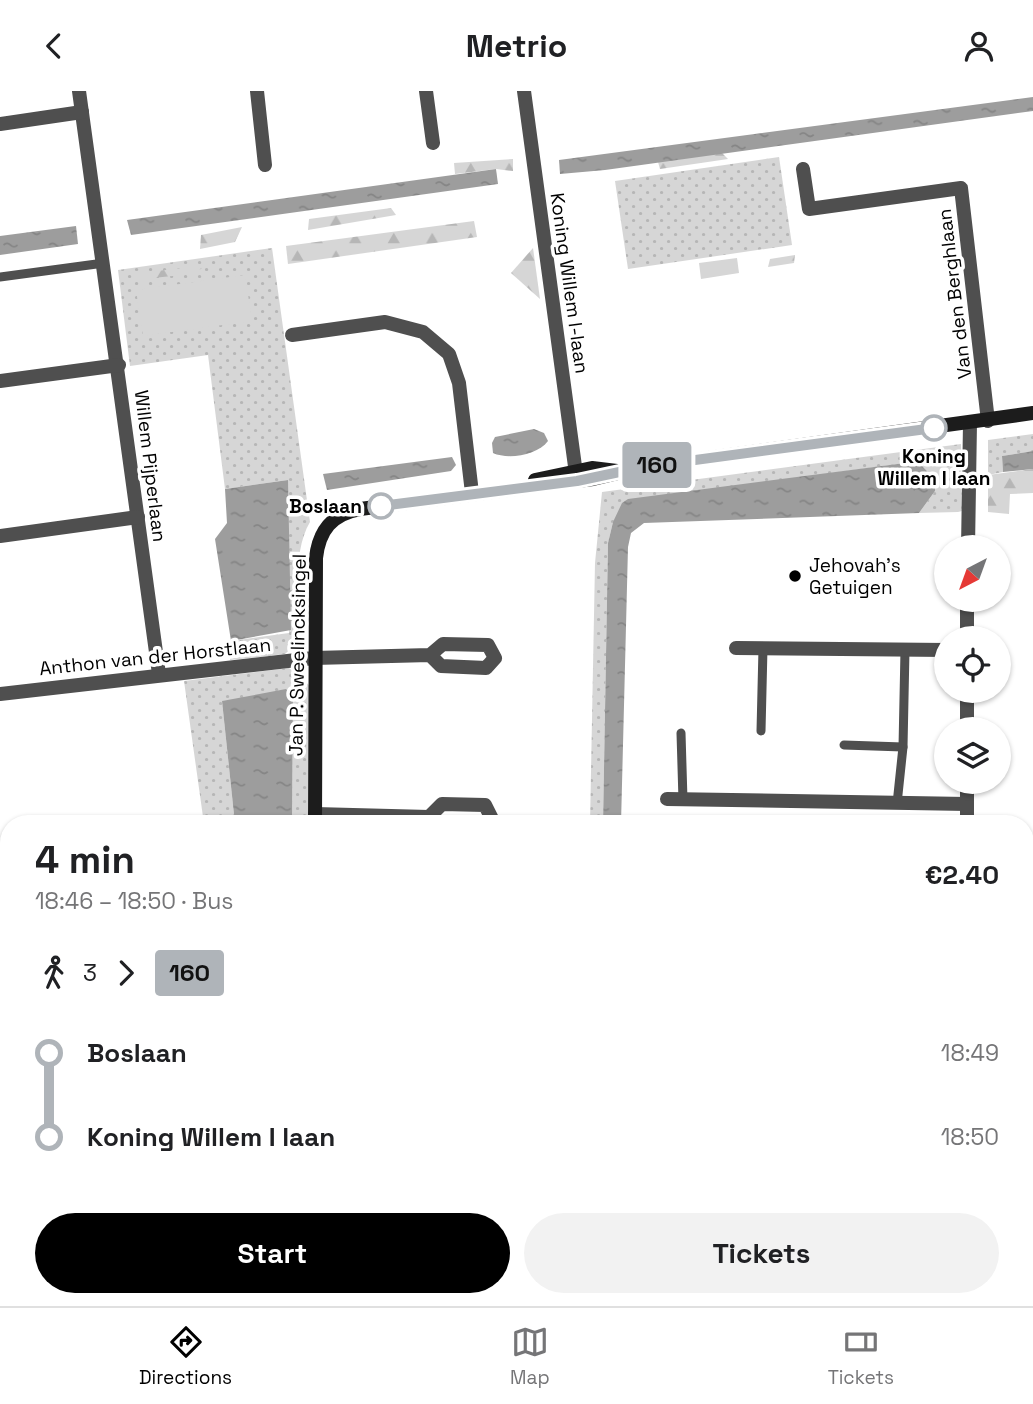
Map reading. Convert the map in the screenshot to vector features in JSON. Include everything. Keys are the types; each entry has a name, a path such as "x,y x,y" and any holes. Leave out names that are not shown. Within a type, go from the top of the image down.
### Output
{"street":[{"name":"Willem Pijperlaan","path":"79,91 119,365 159,674"},
{"path":"257,91 265,165"},
{"path":"426,91 433,143"},
{"name":"Koning Willem I-laan","path":"524,91 576,476"},
{"path":"0,124 82,112"},
{"name":"Van den Berghlaan","path":"803,169 809,209 961,188 988,421"},
{"path":"292,335 385,322 422,332 449,354 459,383 472,493"},
{"path":"0,381 119,365"},
{"path":"576,476 602,468 618,472 1033,413"},
{"path":"988,421 1014,424 1033,421"},
{"path":"968,535 970,423"},
{"name":"Jan P. Sweelincksingel","path":"315,815 316,558 317,543 327,524 347,511 525,485 538,478 576,476"},
{"path":"0,536 138,517"},
{"path":"736,648 934,650"},
{"name":"Anthon van der Horstlaan","path":"0,694 314,658 430,655"},
{"path":"967,794 967,815"},
{"path":"667,799 967,804"},
{"path":"436,815 442,804 485,805 490,815"}],"lane":[{"path":"0,277 104,263"},
{"path":"761,731 763,648"},
{"path":"897,804 904,747 905,650"},
{"path":"681,733 683,800"},
{"path":"844,745 904,747"}],"green space":[{"path":"722,153 728,159 660,169 658,162"},
{"path":"779,157 792,245 628,269 615,181"},
{"path":"513,159 513,171 496,169 455,174 454,163"},
{"path":"391,208 396,215 308,230 309,219"},
{"path":"474,221 477,237 288,264 286,246"},
{"path":"242,227 235,242 200,249 201,235"},
{"path":"272,248 310,522 300,549 298,564 299,641 285,654 230,660 231,641 289,633 288,480 225,489 208,355 130,366 118,270"},
{"path":"533,248 540,299 511,273"},
{"path":"795,255 794,263 768,267 770,259"},
{"path":"737,258 739,273 701,279 699,263"},
{"path":"208,265 192,274 133,280 132,274"},
{"path":"245,275 252,321 143,336 136,290"},
{"path":"1033,434 1033,451 1002,456 1003,472 988,475 988,440"},
{"path":"961,444 962,511 958,512 919,513 935,491 935,479 919,463 905,463 766,482 613,522 608,543 603,815 590,815 595,563 602,492"},
{"path":"1033,469 1033,493 1010,494 1009,514 988,512 988,475"},
{"path":"289,668 309,685 308,815 292,815 293,697 222,701 234,815 203,815 184,681"}],"water":[{"path":"1033,97 1033,111 560,174 559,160"},
{"path":"496,169 498,184 131,235 127,220"},
{"path":"76,226 78,244 0,255 0,236"},
{"path":"534,429 544,433 548,441 537,450 514,456 493,453 492,443 495,437"},
{"path":"1033,451 1033,469 1003,472 1002,456"},
{"path":"452,457 456,465 451,471 327,490 323,474"},
{"path":"905,463 919,463 935,479 935,491 919,513 644,523 631,533 628,547 621,815 603,815 608,543 613,522 622,503 628,499"},
{"path":"288,480 291,630 231,641 215,539 227,523 225,489"},
{"path":"286,689 293,697 292,815 234,815 222,701"}],"bus line":[{"name":"160","path":"381,506 525,485 540,486 577,481 643,467 934,428"}],"place":[{"name":"Koning Willem I laan","path":"934,428"},
{"name":"Boslaan","path":"381,506"},
{"name":"Jehovah's Getuigen","path":"795,576"}]}
